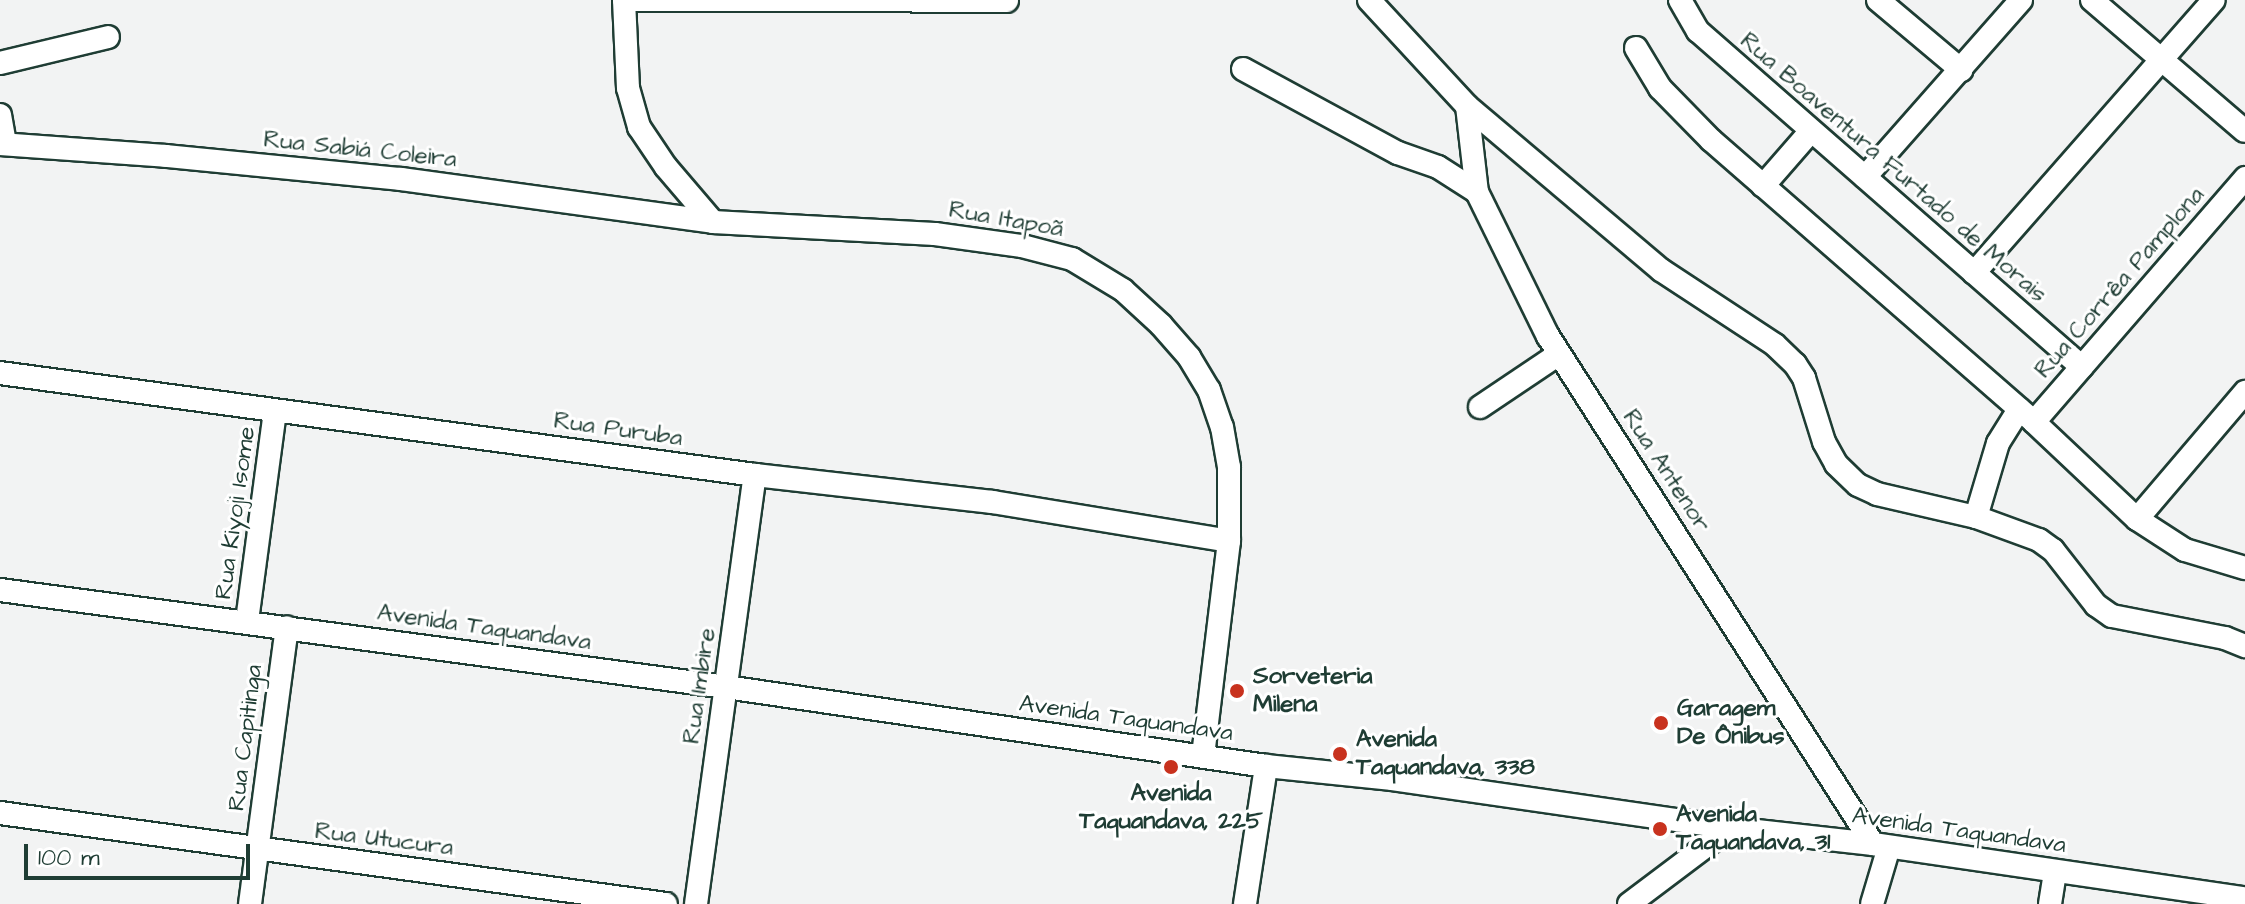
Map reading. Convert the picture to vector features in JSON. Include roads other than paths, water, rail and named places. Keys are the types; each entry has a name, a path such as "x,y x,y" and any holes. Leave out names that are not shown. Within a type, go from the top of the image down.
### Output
{"street":[{"path":"713,222 666,167 639,127 628,88 624,0 1007,1"},
{"path":"1369,0 1467,106 1661,270 1775,345 1795,364 1804,378 1824,442 1836,464 1858,485 1877,494 1976,517 2039,540 2053,550 2096,605 2112,616 2127,622 2225,638 2245,646"},
{"name":"Rua Boaventura Furtado de Morais","path":"1680,0 1698,31 2082,367"},
{"path":"1878,0 1961,70"},
{"path":"1865,177 2021,0"},
{"path":"2092,0 2245,131"},
{"path":"1974,273 2214,0"},
{"path":"0,63 108,37"},
{"path":"1636,48 1660,88 1711,140 2026,416 2137,519 2185,550 2245,568"},
{"path":"1243,69 1398,153 1438,167 1477,192"},
{"name":"Rua Antenor","path":"1467,106 1477,192 1559,354 1881,845"},
{"path":"0,115 2,144"},
{"path":"1763,186 1810,132"},
{"name":"Rua Sabiá Coleira","path":"2,144 401,179 713,222"},
{"name":"Rua Corrêa Pamplona","path":"1976,517 1998,443 2082,367 2245,178"},
{"name":"Rua Itapoã","path":"713,222 935,234 1022,246 1072,259 1123,290 1161,325 1189,357 1209,390 1222,427 1229,467 1229,541 1203,756"},
{"path":"1480,407 1559,354"},
{"name":"Rua Puruba","path":"0,373 755,475 992,502 1229,541"},
{"path":"2137,519 2245,392"},
{"name":"Rua Kiyoji Isome","path":"247,621 275,411"},
{"name":"Rua Imbire","path":"696,904 755,475"},
{"name":"Avenida Taquandava","path":"0,590 726,687 1266,766 1392,779 1730,828 1881,845 2245,898"},
{"name":"Rua Capitinga","path":"250,904 287,627"},
{"path":"1245,904 1266,766"},
{"name":"Rua Utucura","path":"0,813 258,851 666,904"},
{"path":"1629,904 1730,828"},
{"path":"1872,904 1881,845"},
{"path":"2050,904 2055,872"},
{"path":"2120,881 2124,904"}],"place":[{"name":"Sorveteria Milena","path":"1237,691"},
{"name":"Garagem De Ônibus","path":"1661,723"},
{"name":"Avenida Taquandava, 338","path":"1340,754"},
{"name":"Avenida Taquandava, 225","path":"1171,767"},
{"name":"Avenida Taquandava, 31","path":"1660,829"}]}
